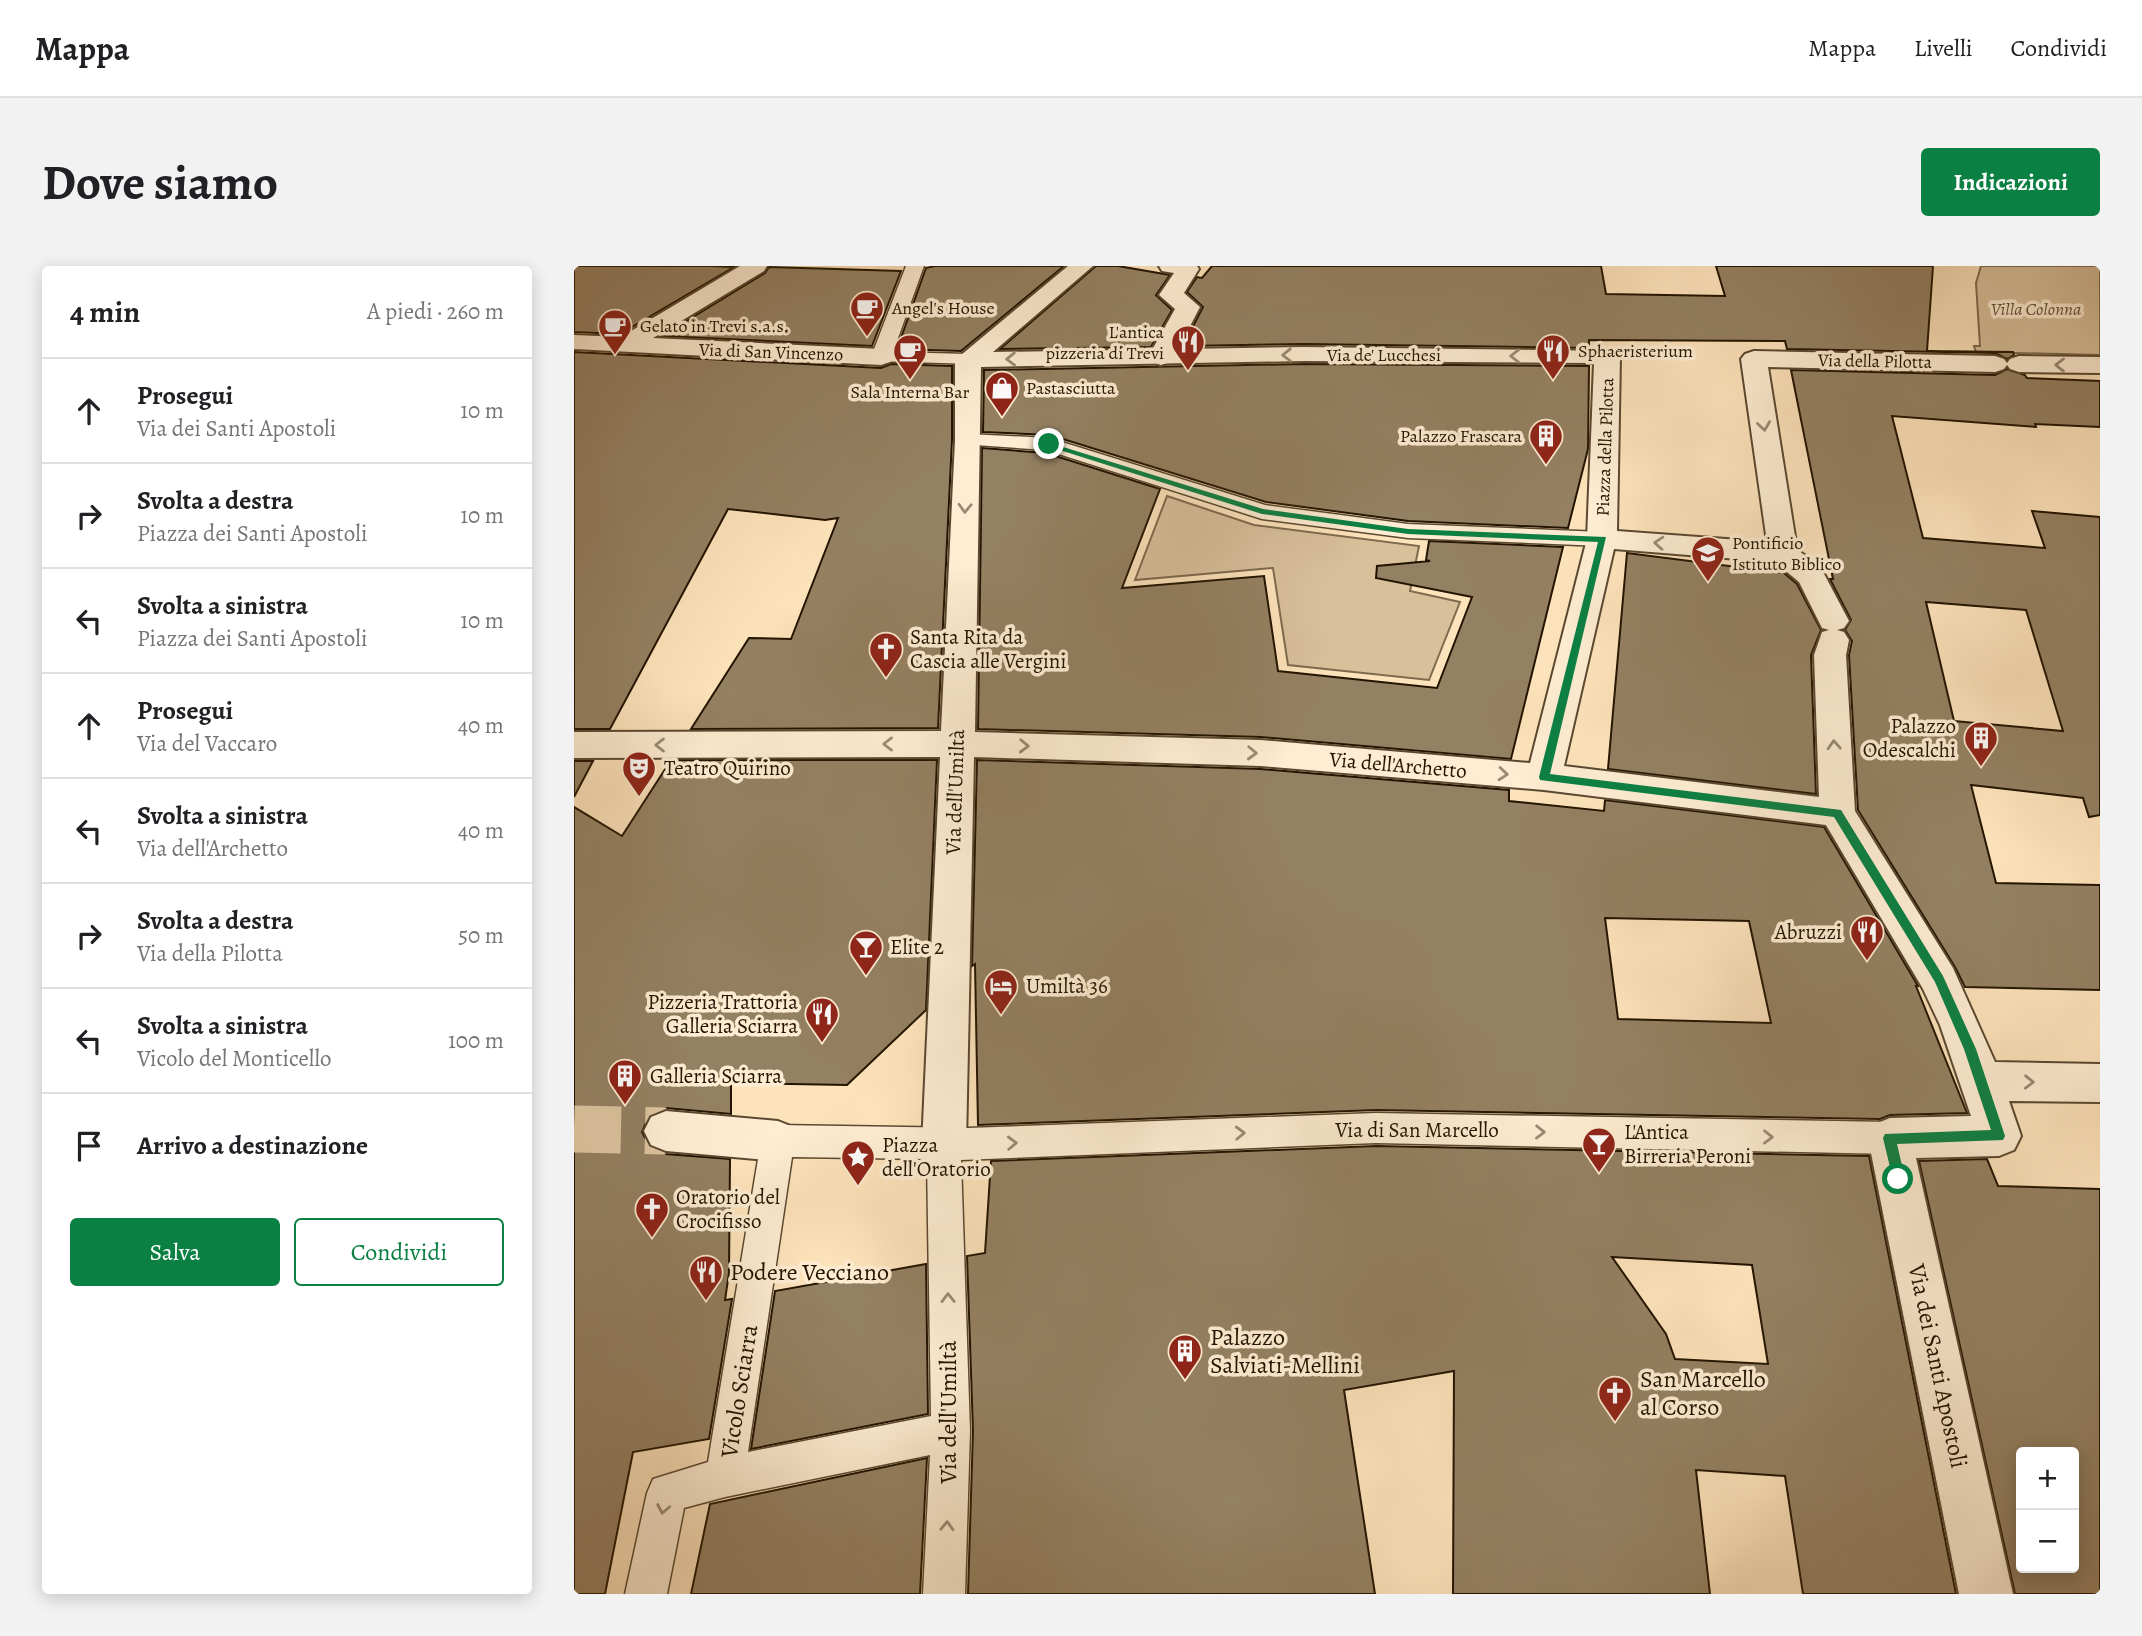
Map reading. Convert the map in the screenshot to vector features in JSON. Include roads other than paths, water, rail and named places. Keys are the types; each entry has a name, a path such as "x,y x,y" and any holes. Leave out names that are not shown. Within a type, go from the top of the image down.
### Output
{"street":[{"path":"623,346 756,266"},
{"path":"968,360 1082,266"},
{"path":"1161,357 1188,307 1171,295 1188,269 1170,266"},
{"name":"Via di San Vincenzo","path":"574,342 881,357"},
{"name":"Via de' Lucchesi","path":"968,360 1304,354 1607,356"},
{"name":"Piazza della Pilotta","path":"1607,356 1602,539 1783,553"},
{"name":"Via della Pilotta","path":"1783,553 1755,359 2100,365"},
{"name":"Via dell'Umiltà","path":"944,1145 968,440 968,360"},
{"path":"1544,777 1602,539"},
{"path":"1783,553 1811,577 1833,630 1829,655 1837,813 1939,980 1960,1025 1999,1136 1890,1138"},
{"name":"Via dell'Archetto","path":"574,745 956,744 1261,753 1544,777 1837,813"},
{"path":"1981,1081 2100,1083"},
{"path":"666,1131 778,1141"},
{"name":"Via dei Santi Apostoli","path":"1890,1138 1986,1594"}],"lane":[{"path":"881,357 915,266"},
{"name":"Via di San Vincenzo","path":"881,357 968,360"},
{"path":"968,440 1025,440 1049,444 1262,512 1408,531 1602,539"},
{"name":"Via di San Marcello","path":"944,1145 1376,1128 1890,1138"},
{"path":"778,1141 944,1145"},
{"name":"Vicolo Sciarra","path":"646,1594 667,1493 725,1477 778,1141"},
{"name":"Via dell'Umiltà","path":"944,1145 951,1431 944,1594"},
{"path":"725,1477 951,1431"}],"tunnel":[{"path":"574,1129 666,1131"}],"place":[{"name":"Angel's House","path":"867,338"},
{"name":"Gelato in Trevi s.a.s.","path":"615,356"},
{"name":"L'antica pizzeria di Trevi","path":"1188,372"},
{"name":"Sala Interna Bar","path":"910,381"},
{"name":"Sphaeristerium","path":"1553,381"},
{"name":"Pastasciutta","path":"1002,418"},
{"name":"Palazzo Frascara","path":"1546,466"},
{"name":"Pontificio Istituto Biblico","path":"1708,583"},
{"name":"Santa Rita da Cascia alle Vergini","path":"886,679"},
{"name":"Palazzo Odescalchi","path":"1981,768"},
{"name":"Teatro Quirino","path":"639,798"},
{"name":"Abruzzi","path":"1867,962"},
{"name":"Elite 2","path":"866,977"},
{"name":"Umiltà 36","path":"1001,1016"},
{"name":"Pizzeria Trattoria Galleria Sciarra","path":"822,1044"},
{"name":"Galleria Sciarra","path":"625,1106"},
{"name":"L'Antica Birreria Peroni","path":"1599,1174"},
{"name":"Piazza dell'Oratorio","path":"858,1187"},
{"name":"Oratorio del Crocifisso","path":"652,1239"},
{"name":"Podere Vecciano","path":"706,1302"},
{"name":"Palazzo Salviati-Mellini","path":"1185,1381"},
{"name":"San Marcello al Corso","path":"1615,1423"}],"park label":[{"name":"Villa Colonna","path":"2036,309"}]}
